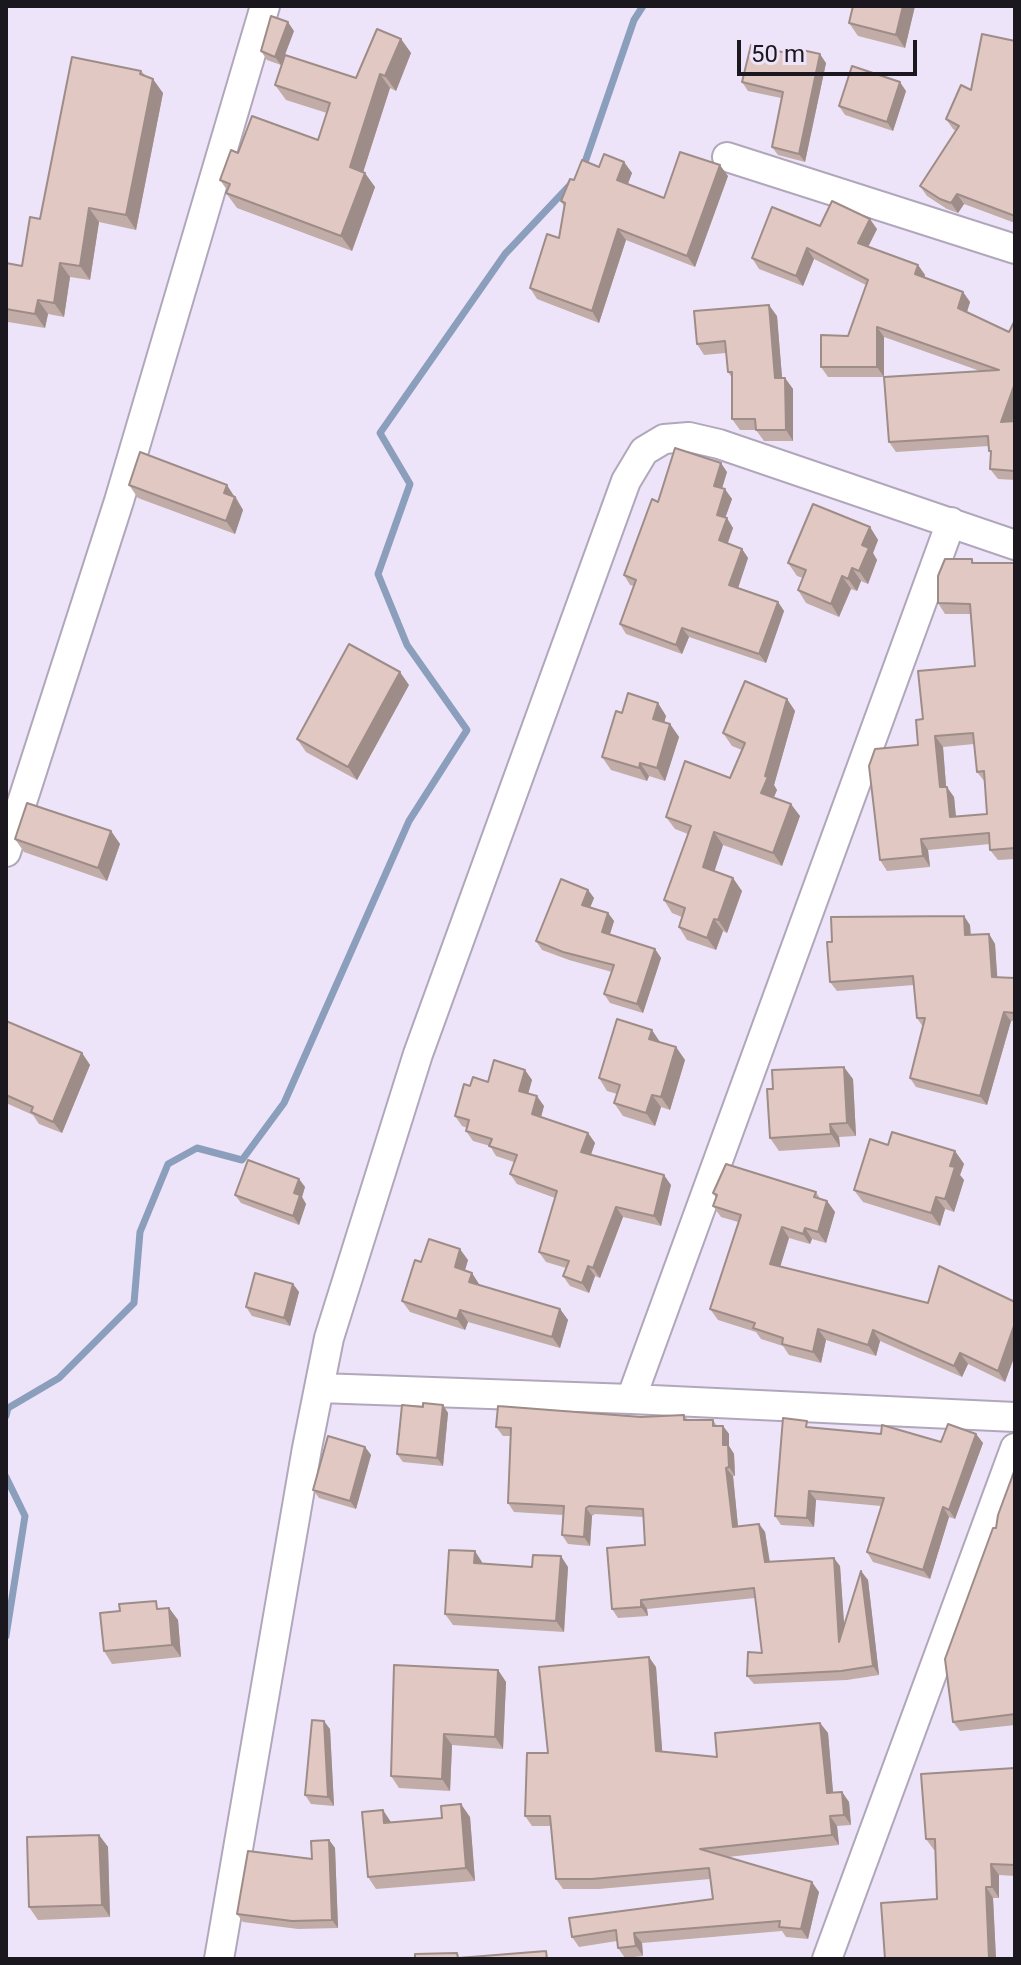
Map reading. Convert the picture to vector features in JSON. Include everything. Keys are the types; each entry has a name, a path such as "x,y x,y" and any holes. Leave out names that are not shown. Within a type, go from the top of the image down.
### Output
{"street":[{"path":"6,852 119,501 265,6"},
{"path":"727,157 1015,249"},
{"path":"219,1959 329,1338 418,1054 626,481 644,451 664,439 689,437 719,444 1015,545"},
{"path":"631,1399 951,522"},
{"path":"319,1388 1015,1417"},
{"path":"827,1959 1015,1448"}],"building":[{"path":"853,6 903,6 896,35 849,23"},
{"path":"271,16 288,22 275,57 261,51"},
{"path":"377,29 401,39 385,76 380,74 350,167 365,173 341,236 226,193 230,184 220,180 231,150 238,153 252,116 318,140 330,103 275,85 285,55 356,78"},
{"path":"982,34 1015,41 1015,216 957,194 951,203 920,186 959,126 946,119 961,85 971,90"},
{"path":"751,45 791,54 793,48 820,54 799,154 772,147 783,92 742,82"},
{"path":"72,57 141,71 140,74 153,79 126,215 89,208 80,266 60,263 54,303 38,300 35,314 6,309 6,263 22,266 30,217 40,219"},
{"path":"852,66 900,82 887,122 839,106"},
{"path":"680,152 720,165 687,256 618,229 592,311 530,288 547,234 559,238 565,203 561,201 582,160 599,167 604,154 624,162 617,180 664,198"},
{"path":"832,201 870,219 858,243 918,265 915,274 963,292 958,308 1009,332 1015,320 1015,383 1001,422 1015,421 1015,471 990,469 988,436 889,442 884,377 999,370 877,327 877,367 821,367 821,335 848,336 868,280 807,248 796,276 752,258 772,207 820,226"},
{"path":"769,305 775,378 785,378 786,430 756,430 755,419 732,419 732,372 728,372 725,341 697,344 694,311"},
{"path":"675,448 721,463 714,486 725,489 717,515 727,518 719,540 742,549 729,585 778,602 759,654 682,628 676,645 620,624 636,580 624,575 652,499 658,502"},
{"path":"140,452 227,485 224,493 235,497 226,521 129,485"},
{"path":"813,504 870,527 862,545 869,548 859,571 852,568 848,579 842,576 831,604 798,590 806,570 788,563"},
{"path":"945,559 972,559 972,563 1015,563 1015,848 990,850 989,833 921,839 923,856 880,860 869,766 875,749 918,745 916,720 923,719 918,671 975,666 970,604 938,603 938,576","holes":["973,733 977,772 984,771 987,814 950,817 947,787 940,787 935,736"]},
{"path":"349,644 400,672 348,767 297,739"},
{"path":"745,681 787,699 765,776 768,777 761,793 791,804 773,853 714,832 703,867 733,878 718,920 714,919 707,938 679,927 685,908 664,900 691,826 666,817 685,761 730,778 745,743 723,733"},
{"path":"628,693 658,703 653,719 670,724 657,768 640,763 639,768 602,757 616,711 622,713"},
{"path":"27,803 111,831 98,868 15,839"},
{"path":"561,879 588,890 582,905 608,913 602,932 655,949 637,1004 604,994 614,965 563,952 536,941"},
{"path":"964,916 965,935 989,934 992,977 1015,978 1015,1013 1004,1012 980,1096 910,1078 925,1018 917,1018 913,976 830,982 827,942 832,942 831,917"},
{"path":"617,1019 652,1030 649,1039 676,1047 661,1097 652,1095 646,1113 614,1103 620,1085 599,1078"},
{"path":"6,1021 82,1053 53,1122 31,1112 33,1107 6,1095"},
{"path":"494,1060 525,1070 519,1091 537,1096 532,1114 588,1133 581,1152 664,1175 654,1216 616,1207 593,1268 588,1266 582,1283 563,1276 569,1261 539,1252 557,1191 510,1174 517,1155 489,1146 492,1139 466,1131 469,1120 455,1116 464,1084 470,1086 473,1077 488,1082"},
{"path":"844,1067 847,1123 830,1124 831,1134 770,1138 767,1089 773,1089 772,1070"},
{"path":"892,1132 955,1151 950,1166 955,1167 945,1199 936,1197 931,1213 854,1190 870,1139 888,1145"},
{"path":"248,1160 299,1179 294,1193 300,1195 293,1216 235,1195"},
{"path":"726,1164 816,1192 814,1197 827,1201 818,1232 805,1228 803,1234 782,1227 770,1264 928,1303 939,1266 1015,1302 1015,1323 998,1371 960,1353 954,1366 873,1330 868,1345 818,1329 813,1352 782,1344 783,1338 753,1328 755,1323 710,1309 741,1215 713,1206 717,1195 713,1193"},
{"path":"429,1239 460,1249 455,1267 472,1273 469,1282 560,1309 552,1337 460,1310 457,1319 402,1301 415,1260 421,1262"},
{"path":"255,1273 293,1284 284,1318 246,1307"},
{"path":"423,1403 443,1405 437,1458 397,1454 402,1405 423,1407"},
{"path":"498,1406 641,1417 684,1415 684,1420 713,1420 713,1426 723,1426 723,1445 728,1445 729,1467 726,1468 733,1527 759,1524 765,1562 834,1558 839,1642 861,1571 873,1666 841,1671 747,1676 748,1652 762,1653 754,1588 641,1600 641,1607 612,1609 607,1548 645,1545 643,1509 589,1506 586,1508 584,1537 562,1535 564,1506 508,1503 511,1428 496,1427"},
{"path":"783,1418 807,1421 806,1427 881,1434 882,1425 941,1442 948,1424 976,1434 949,1510 943,1507 923,1570 867,1552 884,1498 809,1491 807,1518 775,1516"},
{"path":"328,1436 365,1447 350,1501 313,1490"},
{"path":"1015,1469 1015,1714 953,1722 945,1659 993,1528 996,1528"},
{"path":"449,1550 475,1551 474,1563 532,1567 533,1555 561,1556 556,1621 445,1614"},
{"path":"156,1601 157,1609 169,1608 172,1645 104,1651 100,1613 120,1611 119,1604"},
{"path":"649,1657 656,1751 717,1757 715,1733 820,1723 827,1793 842,1792 844,1815 830,1816 832,1835 700,1849 812,1882 801,1929 779,1927 780,1921 634,1933 636,1946 618,1948 616,1930 572,1937 569,1918 713,1899 709,1868 592,1879 556,1879 550,1816 525,1816 527,1753 548,1753 539,1667"},
{"path":"394,1665 498,1670 495,1737 444,1734 442,1779 391,1776"},
{"path":"312,1720 324,1721 328,1797 305,1795"},
{"path":"1015,1768 1015,1865 991,1864 992,1887 986,1887 989,1959 885,1959 881,1903 937,1899 935,1839 926,1839 921,1774"},
{"path":"461,1804 466,1868 368,1877 362,1812 383,1810 384,1823 442,1818 441,1806"},
{"path":"99,1835 102,1905 29,1907 27,1837"},
{"path":"329,1840 332,1920 292,1921 237,1914 248,1851 312,1859 311,1841"},
{"path":"546,1951 547,1959 415,1959 415,1954 457,1953 458,1958"}],"waterway":[{"path":"583,168 634,20 643,6"},
{"path":"6,1416 8,1408 59,1378 134,1303 140,1232 168,1164 197,1148 242,1160 284,1103 409,821 467,730 407,645 378,574 410,484 380,433 505,254 571,184"},
{"path":"6,1477 25,1516 6,1636"}]}
